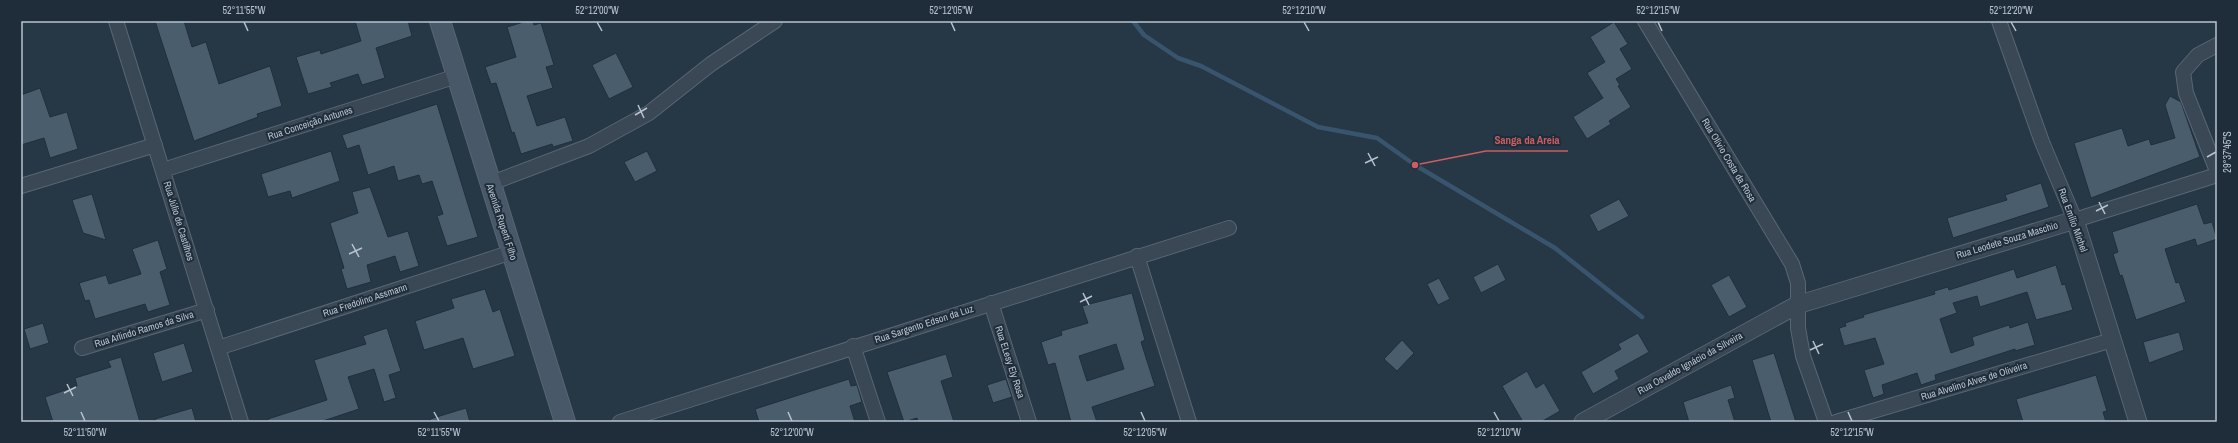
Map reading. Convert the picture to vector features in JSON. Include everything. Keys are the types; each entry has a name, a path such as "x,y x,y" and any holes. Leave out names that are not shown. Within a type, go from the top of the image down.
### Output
{"main road":[{"name":"Avenida Ruperti Filho","path":"440,21 489,184 512,252 565,422"}],"street":[{"name":"Rua Júlio de Castilhos","path":"116,21 241,422"},
{"path":"489,184 589,146 650,113 711,64 775,21"},
{"name":"Rua Olívio Costa da Rosa","path":"1645,21 1792,264 1798,283 1798,328 1803,356 1826,422"},
{"name":"Rua Emílio Michel","path":"1998,21 2042,142 2075,220 2138,422"},
{"path":"2217,45 2198,55 2183,72 2186,93 2217,171"},
{"name":"Rua Conceição Antunes","path":"163,170 457,76"},
{"path":"21,186 155,145"},
{"name":"Rua Leodete Souza Maschio","path":"1797,305 2217,175"},
{"name":"Rua Sargento Edson da Luz","path":"620,422 853,346 1229,228"},
{"name":"Rua Fredolino Assmann","path":"218,348 512,252"},
{"path":"1137,256 1189,422"},
{"name":"Rua ELesy Ely Rosa","path":"991,303 1029,422"},
{"name":"Rua Osvaldo Ignácio da Silveira","path":"1583,422 1797,305"},
{"name":"Rua Arlindo Ramos da Silva","path":"82,348 206,310"},
{"name":"Rua Alvelino Alves de Oliveira","path":"1836,422 2112,340"},
{"path":"853,346 878,422"}],"building":[{"path":"155,21 184,21 192,47 206,42 219,84 270,66 282,106 257,114 258,117 194,141"},
{"path":"355,21 408,21 412,36 376,48 385,78 362,85 358,74 330,83 332,87 308,94 296,57 320,50 321,54 361,41"},
{"path":"527,21 533,21 534,25 541,23 554,65 546,67 553,88 527,96 537,126 565,117 573,141 553,147 552,144 521,154 514,132 512,133 496,83 491,84 485,67 516,57 507,27"},
{"path":"1614,22 1628,44 1620,49 1632,69 1616,79 1620,85 1618,86 1631,107 1609,121 1611,124 1587,139 1573,117 1603,98 1587,73 1605,62 1590,37"},
{"path":"616,53 633,87 609,99 592,65"},
{"path":"40,88 50,117 67,112 78,149 50,158 44,138 21,145 21,95"},
{"path":"2170,96 2181,102 2200,157 2091,198 2074,143 2122,128 2128,146 2149,139 2151,145 2175,138 2165,105"},
{"path":"437,104 478,237 447,246 437,216 443,214 432,181 422,184 419,175 398,181 394,166 368,175 359,145 347,149 342,135"},
{"path":"331,151 340,181 292,198 290,191 268,197 261,174"},
{"path":"647,151 657,171 635,182 624,162"},
{"path":"2041,183 2049,207 1953,238 1947,218 2007,200 2005,195"},
{"path":"370,187 388,237 408,231 419,266 400,272 395,256 367,265 371,282 347,289 341,269 344,268 330,223 358,213 352,192"},
{"path":"92,194 106,240 83,233 72,200"},
{"path":"1619,199 1629,216 1598,232 1589,215"},
{"path":"2197,204 2204,224 2212,222 2217,239 2197,246 2195,239 2165,249 2176,283 2179,282 2186,302 2136,320 2122,275 2120,276 2113,254 2118,252 2112,232"},
{"path":"158,240 167,269 160,272 170,305 148,312 145,304 95,319 89,300 85,301 79,283 106,275 109,284 141,274 132,249"},
{"path":"1498,264 1506,280 1481,293 1473,277"},
{"path":"2056,265 2062,285 2065,284 2073,310 2036,320 2027,292 1980,307 1977,296 1953,303 1957,313 1940,319 1951,353 1974,345 1972,337 2009,325 2010,328 2028,322 2035,345 2015,351 2015,349 1935,375 1936,380 1921,385 1917,373 1882,385 1884,394 1873,398 1864,370 1884,364 1875,338 1844,346 1839,328 1846,326 1845,323 1864,317 1863,315 1935,294 1934,291 1948,287 1949,290 2014,269 2017,278"},
{"path":"1729,275 1747,307 1729,317 1711,285"},
{"path":"1439,278 1450,299 1438,305 1427,284"},
{"path":"485,289 493,312 500,309 515,356 473,369 463,338 424,350 415,321 454,308 451,299"},
{"path":"1132,293 1145,340 1141,342 1155,386 1092,407 1097,422 1071,422 1055,363 1048,365 1041,342 1062,335 1061,331 1088,323 1082,306","holes":["1116,344 1124,369 1087,381 1079,356"]},
{"path":"43,323 49,343 30,349 24,329"},
{"path":"387,328 401,371 389,375 396,398 384,402 374,369 348,377 359,409 320,422 268,422 268,419 327,400 314,360 366,344 363,336"},
{"path":"2179,332 2184,350 2149,363 2143,342"},
{"path":"1638,333 1649,352 1615,371 1619,379 1593,394 1581,372 1621,349 1618,344"},
{"path":"1402,340 1414,353 1397,371 1384,359"},
{"path":"184,343 193,372 162,382 153,353"},
{"path":"1774,353 1796,422 1771,422 1752,360"},
{"path":"946,354 953,377 941,381 954,422 918,422 917,418 904,422 887,372"},
{"path":"121,357 140,422 53,422 45,397 77,386 75,378 111,367 108,361"},
{"path":"1527,371 1536,388 1544,383 1560,411 1541,422 1523,422 1502,386"},
{"path":"2096,375 2107,411 2103,412 2106,422 2023,422 2016,399"},
{"path":"849,379 851,386 857,385 862,402 850,406 855,422 759,422 755,409"},
{"path":"1006,379 1012,397 993,403 987,385"},
{"path":"1731,385 1735,398 1728,400 1735,422 1689,422 1683,402"},
{"path":"192,408 196,422 156,422 155,419"},
{"path":"466,408 470,422 431,422 430,419"}],"waterway":[{"path":"1133,21 1144,35 1178,58 1201,66 1318,127 1377,138 1415,165 1555,248 1642,317"}],"place":[{"name":"Sanga da Areia","path":"1415,165"}]}
